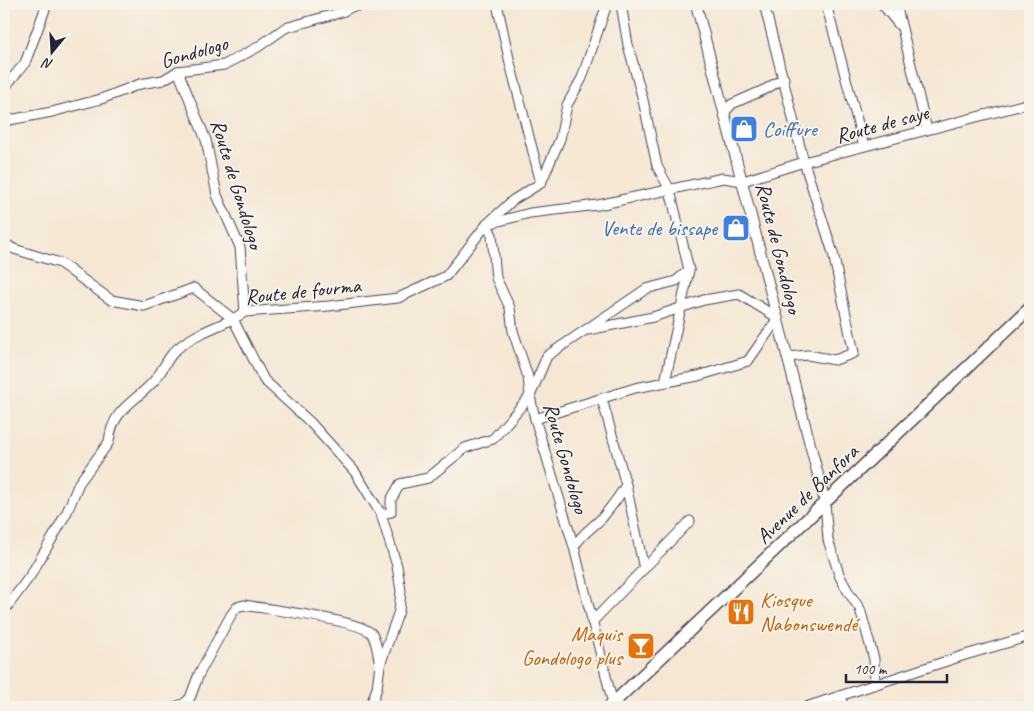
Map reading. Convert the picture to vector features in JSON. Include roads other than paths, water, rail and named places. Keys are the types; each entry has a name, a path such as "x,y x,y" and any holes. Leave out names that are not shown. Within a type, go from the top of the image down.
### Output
{"main road":[{"name":"Avenue de Banfora","path":"611,706 1030,308"}],"street":[{"path":"4,88 25,63 47,4"},
{"name":"Gondologo","path":"4,120 52,112 101,98 140,84 163,80 178,71 224,66 258,47 285,28 342,12 351,7 367,4 387,4"},
{"path":"497,4 541,183"},
{"path":"541,183 560,139 567,105 582,78 607,4"},
{"path":"621,4 628,45 643,100 657,166 670,190 689,270 665,382"},
{"name":"Route de Gondologo","path":"696,4 825,502"},
{"path":"764,4 804,162 833,253 854,353 835,360 808,355 788,357"},
{"path":"826,4 864,146"},
{"path":"882,4 902,28"},
{"path":"896,4 927,130"},
{"name":"Route de Gondologo","path":"178,71 206,140 218,195 240,247 245,312"},
{"path":"724,113 732,104 766,89 784,78"},
{"name":"Route de saye","path":"743,181 804,162 1030,103"},
{"path":"487,224 530,213 598,205 722,178 743,181"},
{"name":"Route de fourma","path":"4,243 14,249 60,263 111,300 144,306 194,288 233,319 245,312 329,306 398,298 446,276 487,224 513,200 541,183"},
{"name":"Route Gondologo","path":"487,224 492,235 496,278 510,308 514,338 528,376 530,396 536,419 574,547 611,706"},
{"path":"381,514 391,512 391,500 400,484 428,478 465,448 493,438 530,396 547,356 646,288 676,281 689,270"},
{"path":"536,419 636,388 698,376 748,361 778,318 739,294 704,300 653,317 583,332"},
{"path":"4,611 30,576 52,539 67,512 79,483 109,442 116,419 124,407 155,381 174,352 200,334 233,319 264,380 310,422 355,472 381,514 397,566 401,591 399,611 380,665 377,688 370,707"},
{"path":"602,399 626,485 644,569"},
{"path":"574,547 580,536 600,519 616,501 626,485"},
{"path":"825,502 828,540 840,577 860,609 874,659 876,684"},
{"path":"592,622 690,521"},
{"path":"175,707 190,698 199,674 231,615 237,607 244,605 332,620 367,630 372,635 380,665"},
{"path":"806,707 1030,636"},
{"path":"840,696 844,707"}],"place":[{"name":"Coiffure","path":"744,129"},
{"name":"Vente de bissape","path":"736,228"},
{"name":"Kiosque Nabonswendé","path":"741,612"},
{"name":"Maquis Gondologo plus","path":"641,646"}]}
